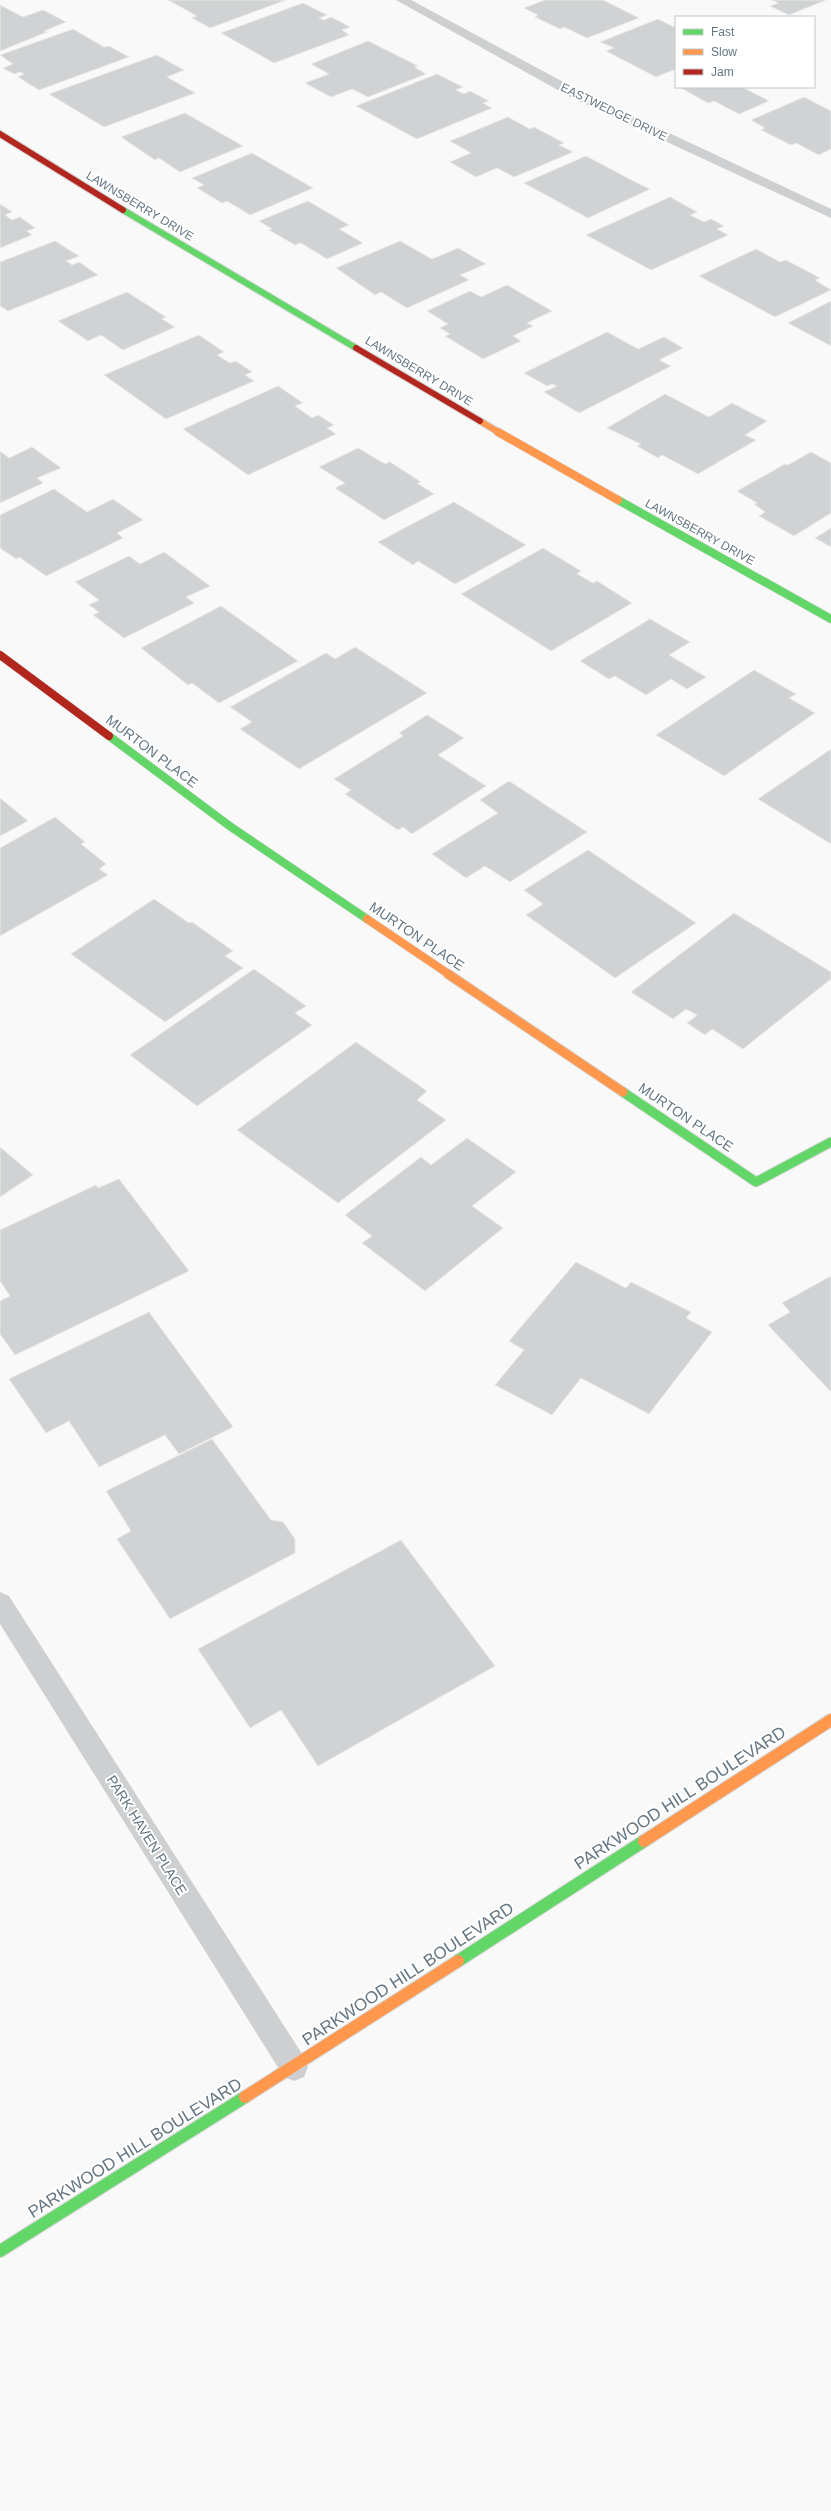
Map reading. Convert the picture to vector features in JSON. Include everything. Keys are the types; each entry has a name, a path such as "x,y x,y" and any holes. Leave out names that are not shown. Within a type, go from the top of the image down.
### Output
{"street":[{"name":"EASTWEDGE DRIVE","path":"402,0 577,95 831,214"},
{"name":"LAWNSBERRY DRIVE","path":"0,134 123,210 539,456 831,619"},
{"name":"MURTON PLACE","path":"0,655 232,827 756,1182 831,1142"},
{"name":"PARK HAVEN PLACE","path":"0,1603 294,2067"},
{"name":"PARKWOOD HILL BOULEVARD","path":"0,2251 294,2067 831,1720"}],"building":[{"path":"168,0 286,0 210,28 192,18 197,16"},
{"path":"545,0 603,0 639,18 587,38 564,27 560,29 535,17 538,15 524,8"},
{"path":"772,0 826,0 789,15 770,6 779,3"},
{"path":"303,3 327,15 319,18 324,20 331,17 350,27 342,30 349,35 274,63 221,33"},
{"path":"0,5 23,17 43,10 66,22 44,31 47,32 0,51"},
{"path":"658,19 675,28 675,69 656,77 606,51 614,48 600,42"},
{"path":"73,29 104,47 109,46 129,57 39,90 18,77 24,74 20,72 14,74 3,68 13,64 0,55"},
{"path":"368,41 418,66 414,67 426,74 368,97 352,89 331,97 305,83 329,74 311,64"},
{"path":"157,55 184,70 167,77 195,93 104,127 49,94"},
{"path":"437,74 463,87 456,90 464,94 470,91 489,101 483,103 492,108 417,139 356,106"},
{"path":"681,88 744,88 769,101 739,114 714,101 708,103"},
{"path":"804,97 831,111 831,149 819,155 796,143 791,145 761,130 765,128 751,120"},
{"path":"185,113 243,146 180,172 159,158 155,160 121,137"},
{"path":"508,117 530,129 534,127 564,143 559,145 573,152 514,177 497,168 476,177 450,162 471,153 450,141"},
{"path":"252,153 313,188 250,215 227,201 222,203 197,188 204,185 192,178"},
{"path":"586,156 650,189 588,218 524,183"},
{"path":"670,197 697,212 690,215 704,222 711,219 724,226 717,229 728,235 651,270 586,235"},
{"path":"308,201 349,225 339,229 363,243 327,259 301,243 295,245 269,230 272,229 259,221"},
{"path":"0,204 12,212 5,215 12,220 20,217 35,228 27,231 32,235 0,248"},
{"path":"55,241 79,256 66,261 72,265 79,262 98,275 8,311 0,306 0,262"},
{"path":"400,241 432,259 458,248 486,264 460,275 469,280 407,308 381,292 375,295 336,268"},
{"path":"756,249 780,262 786,260 820,278 815,280 831,290 775,317 699,276"},
{"path":"507,285 552,311 527,323 533,326 513,336 521,341 483,359 445,336 450,334 440,328 448,324 427,311 470,291 481,297"},
{"path":"127,292 166,317 162,319 175,327 123,350 101,335 88,341 58,321"},
{"path":"831,301 831,346 788,323"},
{"path":"607,332 638,349 664,337 683,348 659,360 671,366 579,413 544,392 557,386 552,384 547,386 524,373"},
{"path":"199,335 224,352 217,355 230,363 236,361 252,372 245,375 254,381 166,419 104,375"},
{"path":"278,386 303,403 295,406 312,418 318,415 334,425 327,428 336,434 248,475 183,429"},
{"path":"665,394 709,417 732,403 767,421 745,435 756,440 698,474 662,455 658,458 637,446 641,444 607,428"},
{"path":"32,447 61,468 37,478 43,483 0,503 0,451 9,458"},
{"path":"358,448 385,464 390,462 421,482 417,483 434,494 384,520 335,488 345,483 319,467"},
{"path":"811,452 831,463 831,513 794,536 759,516 765,512 754,504 757,503 737,491 785,464 788,465"},
{"path":"54,489 87,512 113,499 143,520 117,533 123,538 46,576 19,557 16,559 0,548 0,515"},
{"path":"454,502 526,545 455,584 418,561 413,565 378,542"},
{"path":"831,528 831,547 815,538"},
{"path":"543,548 581,571 577,574 593,583 597,581 632,603 551,651 461,594"},
{"path":"164,552 210,586 186,597 194,603 124,638 93,615 99,612 89,605 99,600 75,582 129,556 140,564"},
{"path":"221,606 298,661 219,703 192,683 188,685 141,648"},
{"path":"650,619 690,642 669,655 706,677 687,689 671,679 646,695 615,676 609,679 580,661"},
{"path":"355,647 427,693 299,769 240,729 252,722 230,707 326,653 335,659"},
{"path":"754,670 796,694 789,698 815,713 724,776 656,735"},
{"path":"427,715 464,738 438,755 486,786 412,834 403,827 398,830 345,794 351,790 334,779 403,736 399,733"},
{"path":"831,749 831,844 758,799"},
{"path":"509,781 587,832 510,882 485,866 466,878 432,854 498,813 480,800"},
{"path":"0,798 28,821 0,836"},
{"path":"55,817 85,842 81,844 106,864 99,869 108,875 0,936 0,848"},
{"path":"588,850 696,923 615,978 526,915 543,904 524,890"},
{"path":"154,899 189,923 192,922 233,951 225,956 243,968 165,1022 71,954"},
{"path":"734,913 831,972 831,979 743,1049 712,1029 705,1035 687,1023 697,1015 686,1009 673,1019 631,992"},
{"path":"254,969 306,1006 295,1013 312,1025 197,1106 130,1055"},
{"path":"356,1042 427,1091 417,1100 446,1120 338,1203 237,1130"},
{"path":"467,1138 516,1172 472,1206 503,1228 425,1291 362,1243 372,1236 345,1215 421,1157 431,1165"},
{"path":"0,1147 33,1175 0,1197"},
{"path":"119,1179 189,1271 15,1355 0,1334 0,1301 10,1296 0,1281 0,1230 96,1185 98,1188"},
{"path":"576,1262 626,1288 631,1282 691,1312 686,1318 712,1332 649,1414 581,1378 552,1415 495,1385 524,1350 509,1341"},
{"path":"831,1276 831,1392 768,1325 790,1312 782,1303"},
{"path":"149,1312 233,1427 179,1454 165,1435 99,1467 69,1421 46,1433 9,1379"},
{"path":"212,1439 271,1520 283,1522 295,1539 295,1553 170,1619 117,1539 131,1531 106,1491"},
{"path":"401,1540 495,1666 318,1766 281,1710 250,1728 198,1649"}],"traffic: fast":[{"path":"123,210 356,348"},
{"path":"618,500 831,619"},
{"path":"109,736 231,827 367,919"},
{"path":"623,1092 756,1182 831,1142"},
{"path":"458,1961 644,1841"},
{"path":"0,2251 245,2097"}],"traffic: slow":[{"path":"480,421 618,500"},
{"path":"367,919 623,1092"},
{"path":"644,1841 831,1720"},
{"path":"245,2097 458,1961"}],"traffic: jam":[{"path":"0,134 123,210"},
{"path":"356,348 480,421"},
{"path":"0,655 109,736"}]}
